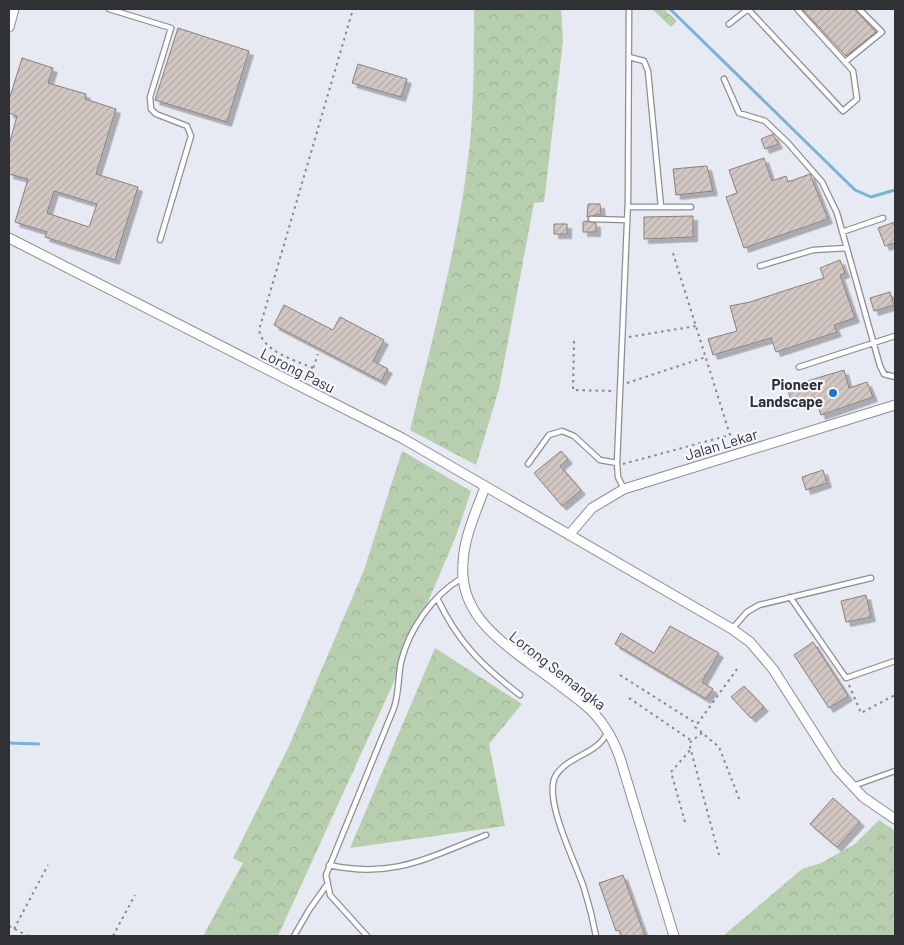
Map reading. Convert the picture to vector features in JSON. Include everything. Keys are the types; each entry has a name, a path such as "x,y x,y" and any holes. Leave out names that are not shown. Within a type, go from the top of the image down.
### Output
{"street":[{"path":"9,27 14,9"},
{"name":"Lorong Pasu","path":"9,238 402,438 569,535"},
{"name":"Jalan Lekar","path":"569,535 592,508 624,489 895,405"},
{"name":"Lorong Semangka","path":"485,487 466,542 462,578 467,596 475,613 493,636 584,704 596,714 608,731 620,758 674,936"},
{"path":"569,535 732,629 750,642 773,669 837,770 852,787 895,819"}],"lane":[{"path":"109,9 171,28 150,97 150,109 156,114 183,123 190,131 190,141 160,240"},
{"path":"130,15 132,9"},
{"path":"624,489 618,477 617,464 628,207 629,9"},
{"path":"729,24 748,9 843,111 857,99 853,71 797,9"},
{"path":"845,62 882,32 859,9"},
{"path":"629,57 644,61 648,71 661,207"},
{"path":"724,79 739,113 765,121 815,172 828,190 847,248 881,370 887,376 895,377"},
{"path":"628,207 691,207"},
{"path":"842,232 883,218"},
{"path":"591,219 627,220"},
{"path":"760,266 813,250 847,248"},
{"path":"799,367 895,336"},
{"path":"528,464 549,435 562,431 574,436 600,460 617,464"},
{"path":"367,936 330,895 326,886 326,875 394,708 400,685 399,671 415,628 438,598 450,586 462,578"},
{"path":"732,629 753,608 790,597 872,578"},
{"path":"790,597 846,678 895,662"},
{"path":"438,598 450,625 463,643 495,676 520,695"},
{"path":"596,936 583,886 567,847 552,794 552,784 562,768 601,743 608,731"},
{"path":"852,787 894,772"},
{"path":"329,865 365,871 387,870 407,866 486,835"},
{"path":"294,936 326,886"}],"path":[{"path":"313,368 270,348 263,342 259,330 353,9"},
{"path":"617,464 626,465 730,435 672,250"},
{"path":"621,339 696,326"},
{"path":"574,341 573,390 619,388 706,356"},
{"path":"305,389 318,354"},
{"path":"737,669 694,727 718,747 740,801"},
{"path":"620,675 697,724"},
{"path":"846,678 861,713 895,695"},
{"path":"629,698 692,741"},
{"path":"702,734 689,743 720,855"},
{"path":"685,822 671,772 691,749"},
{"path":"14,929 48,865"},
{"path":"114,936 135,895"},
{"path":"9,926 28,936"}],"green space":[{"path":"474,9 561,9 563,41 544,202 534,203 499,389 476,465 410,430 446,282 467,169 471,131"},
{"path":"652,9 664,9 677,21 671,27"},
{"path":"402,451 471,491 456,536 392,686 278,936 203,936 243,863 233,858 289,746 364,570"},
{"path":"435,648 522,704 489,744 505,826 350,848"},
{"path":"879,820 895,831 895,936 723,936 802,869 821,863 855,844"}],"building":[{"path":"802,9 854,9 876,32 846,56"},
{"path":"178,28 249,51 227,122 155,100"},
{"path":"22,58 53,68 48,83 86,94 85,99 116,109 96,174 138,187 115,260 45,237 47,232 15,222 28,179 9,174 9,145 17,116 9,113 9,100","holes":["54,191 97,204 89,227 47,213"]},
{"path":"358,64 407,79 401,97 352,83"},
{"path":"773,134 778,144 765,149 761,139"},
{"path":"764,158 772,181 786,176 788,182 810,174 828,219 744,248 726,197 737,193 729,170"},
{"path":"707,166 713,191 676,195 673,169"},
{"path":"588,204 600,204 601,214 587,217"},
{"path":"693,216 693,237 644,239 644,217"},
{"path":"583,222 596,223 596,232 583,232"},
{"path":"895,222 895,243 885,246 878,228"},
{"path":"554,224 567,224 567,234 554,234"},
{"path":"840,260 845,273 840,275 855,318 834,325 837,332 776,352 771,338 713,355 708,339 737,331 730,306 750,302 824,278 820,268"},
{"path":"890,292 894,305 874,311 870,298"},
{"path":"284,305 333,330 340,317 384,340 373,361 388,369 381,381 274,325"},
{"path":"844,370 849,388 867,382 873,397 821,415 815,397 792,404 787,387"},
{"path":"561,451 568,459 560,466 581,490 562,506 534,473"},
{"path":"823,470 827,483 806,490 802,477"},
{"path":"866,595 871,617 846,622 841,601"},
{"path":"670,626 719,653 702,682 713,689 706,699 615,644 621,633 654,653"},
{"path":"813,642 848,696 829,708 794,655"},
{"path":"744,686 764,707 751,718 731,697"},
{"path":"833,798 860,822 837,847 810,824"},
{"path":"623,875 645,936 622,936 619,930 616,931 599,883"}],"waterway":[{"path":"670,9 855,190 871,197 895,190"},
{"path":"9,743 39,744"}],"place":[{"name":"Pioneer Landscape","path":"833,393"}]}
